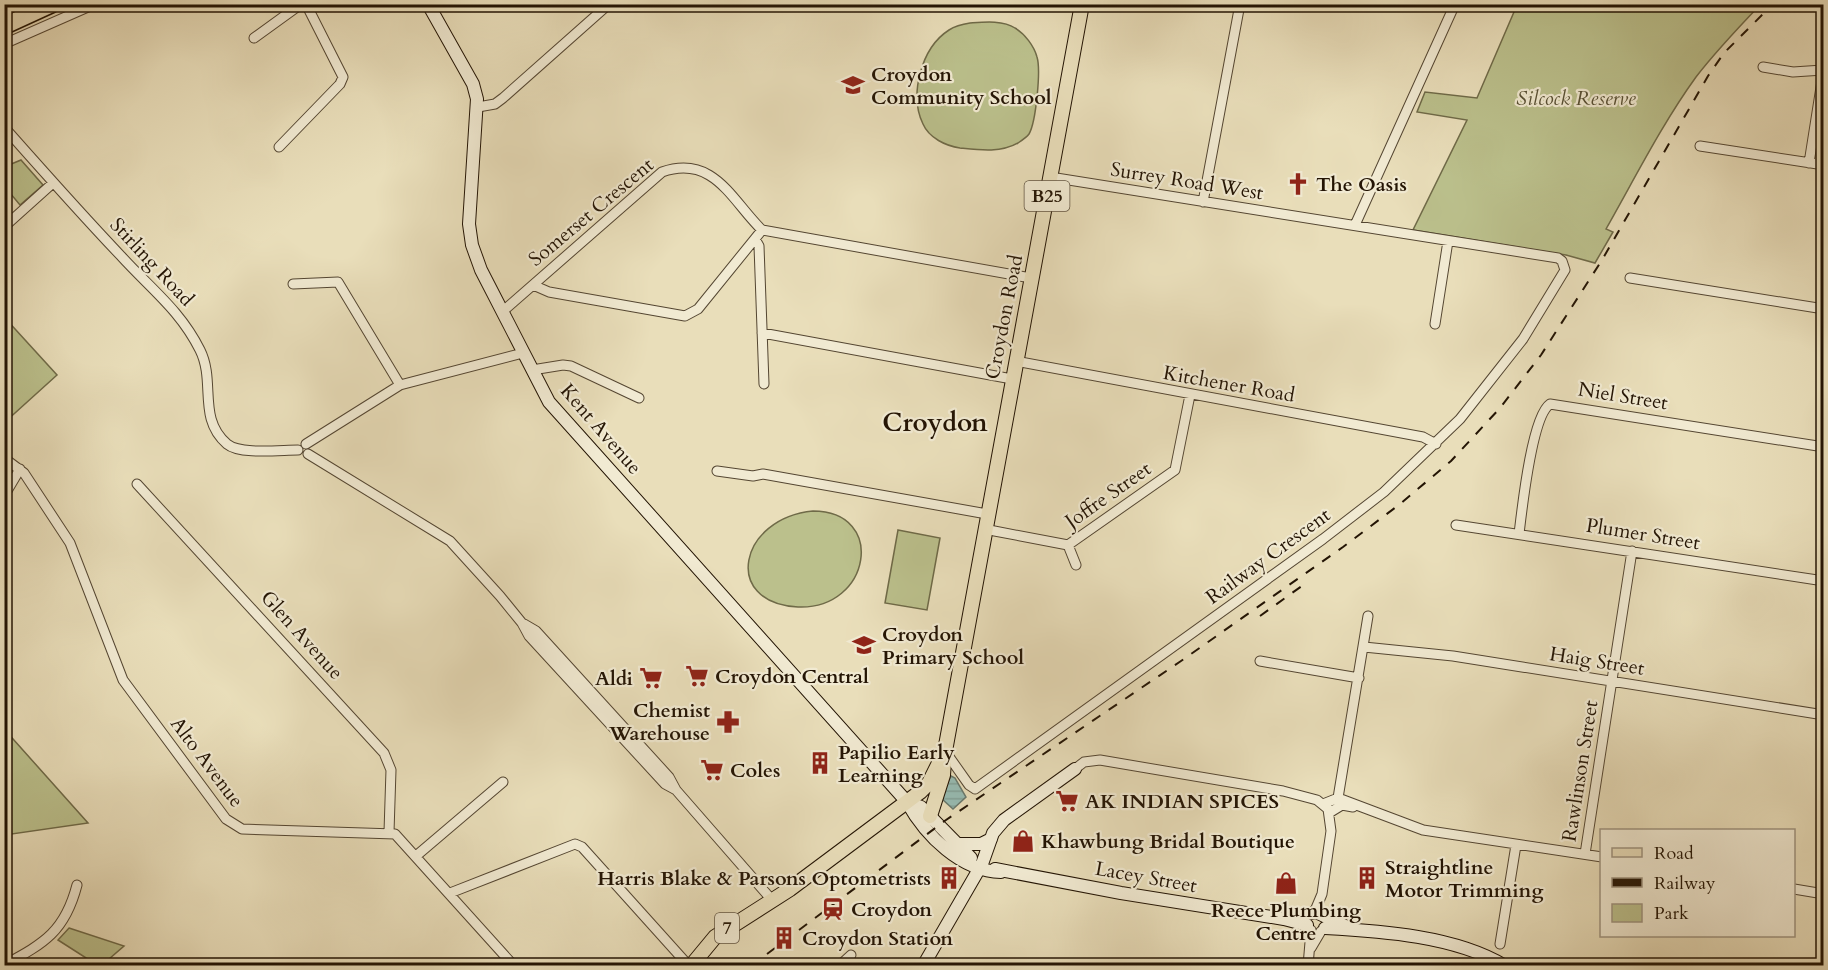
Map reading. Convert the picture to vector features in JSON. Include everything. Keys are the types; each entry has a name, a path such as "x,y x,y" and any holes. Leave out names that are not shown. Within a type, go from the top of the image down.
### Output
{"highway":[{"path":"4,26 52,4"}],"main road":[{"name":"Kent Avenue","path":"428,4 473,84 478,107 470,235 475,257 523,353 556,410 907,802 916,818 941,845 980,866"},
{"name":"Croydon Road","path":"907,802 929,783 945,751 1082,4"},
{"path":"930,816 944,775 945,751"},
{"path":"923,966 980,866 991,839 1004,820 1075,769"},
{"name":"Kent Avenue","path":"907,802 921,807 955,844 980,866"},
{"name":"7","path":"690,966 715,937 772,900 907,802"},
{"path":"955,844 981,844 991,839"},
{"name":"Lacey Street","path":"980,866 1001,872 1475,949 1505,966"}],"street":[{"path":"4,44 96,4"},
{"path":"254,38 301,4"},
{"path":"279,147 340,84 343,77 342,70 306,4"},
{"path":"478,107 490,106 503,98 609,4"},
{"path":"1203,202 1240,4"},
{"path":"1355,225 1455,4"},
{"path":"1763,68 1792,72 1823,69 1809,163"},
{"name":"Stirling Road","path":"4,127 123,258 174,308 189,328 205,360 209,384 209,421 226,443 240,450 304,449"},
{"path":"1700,146 1824,165"},
{"name":"Somerset Crescent","path":"502,312 662,172 670,169 691,170 720,180 762,230"},
{"name":"Surrey Road West","path":"1050,177 1558,258 1564,265"},
{"path":"4,227 53,183"},
{"path":"533,285 549,292 685,316 698,309 762,230 1031,278"},
{"path":"755,239 759,246 764,384"},
{"path":"1435,324 1448,241"},
{"name":"Railway Crescent","path":"945,751 969,785 975,789 1323,539 1384,492 1460,419 1523,339 1564,273 1564,265"},
{"path":"1630,278 1824,309"},
{"path":"292,284 338,282 400,386"},
{"path":"762,333 1012,379"},
{"path":"523,353 400,386 304,449 450,541 522,623 537,645 665,784 676,790 772,900"},
{"name":"Kitchener Road","path":"1015,360 1190,395 1423,437 1436,444"},
{"path":"532,370 563,365 571,366 639,398"},
{"name":"Joffre Street","path":"984,529 1068,545 1175,470 1190,395"},
{"name":"Niel Street","path":"1519,534 1528,468 1540,416 1550,404 1824,447"},
{"name":"Alto Avenue","path":"4,458 20,469 70,543 123,680 226,819 242,829 389,832"},
{"path":"4,496 20,469"},
{"path":"717,471 753,476 763,474 987,514"},
{"name":"Glen Avenue","path":"137,484 384,753 391,770 389,832"},
{"name":"Plumer Street","path":"1456,525 1824,581"},
{"path":"1068,545 1076,565"},
{"name":"Rawlinson Street","path":"1585,854 1632,551"},
{"path":"1338,798 1368,616"},
{"name":"Haig Street","path":"1364,647 1454,656 1824,715"},
{"path":"1260,662 1359,678"},
{"path":"1075,769 1084,762 1102,761 1283,791 1310,797 1323,804 1329,813 1331,831 1308,966"},
{"path":"416,856 503,782"},
{"path":"1323,804 1338,798 1423,830 1600,857"},
{"path":"1329,813 1342,806 1364,809"},
{"path":"389,832 401,838 514,966"},
{"path":"450,893 575,844 582,847 690,966"},
{"path":"1500,944 1516,845"},
{"path":"4,965 45,940 57,929 70,910 77,885"},
{"path":"1795,889 1824,894"},
{"path":"839,966 851,955"}],"green space":[{"name":"Silcock Reserve","path":"1517,5 1760,5 1704,67 1672,113 1606,229 1613,232 1595,263 1566,255 1413,230 1467,120 1417,112 1425,92 1477,98"},
{"path":"993,22 1010,25 1026,37 1036,53 1038,84 1032,128 1029,134 1018,143 997,150 960,148 938,140 926,129 919,112 917,100 920,73 931,48 949,30 970,23"},
{"path":"21,160 43,185 20,205 5,187 4,167"},
{"path":"5,318 57,375 4,422"},
{"path":"813,511 837,515 852,526 860,542 861,560 854,578 842,593 823,604 798,607 774,602 757,591 749,577 749,560 755,543 769,528 788,517"},
{"path":"898,530 940,538 927,610 885,603"},
{"path":"5,730 88,823 5,835"},
{"path":"69,928 124,946 102,965 97,965 58,940"}],"water":[{"path":"951,776 955,778 966,797 953,809 941,798"}],"railway":[{"path":"751,966 946,820 1181,661 1343,547 1400,504 1451,461 1500,408 1541,355 1602,260 1708,76 1724,53 1773,4"},
{"path":"1260,616 1306,583"}],"place":[{"name":"Croydon Community School","path":"853,85"},
{"name":"The Oasis","path":"1298,184"},
{"name":"Croydon Primary School","path":"864,645"},
{"name":"Croydon Central","path":"697,676"},
{"name":"Aldi","path":"651,678"},
{"name":"Chemist Warehouse","path":"728,722"},
{"name":"Papilio Early Learning","path":"820,763"},
{"name":"Coles","path":"712,770"},
{"name":"AK INDIAN SPICES","path":"1067,801"},
{"name":"Khawbung Bridal Boutique","path":"1023,841"},
{"name":"Harris Blake & Parsons Optometrists","path":"949,878"},
{"name":"Straightline Motor Trimming","path":"1367,878"},
{"name":"Reece Plumbing Centre","path":"1286,883"},
{"name":"Croydon","path":"833,909"},
{"name":"Croydon Station","path":"784,938"}],"district":[{"name":"Croydon","path":"935,422"}]}
